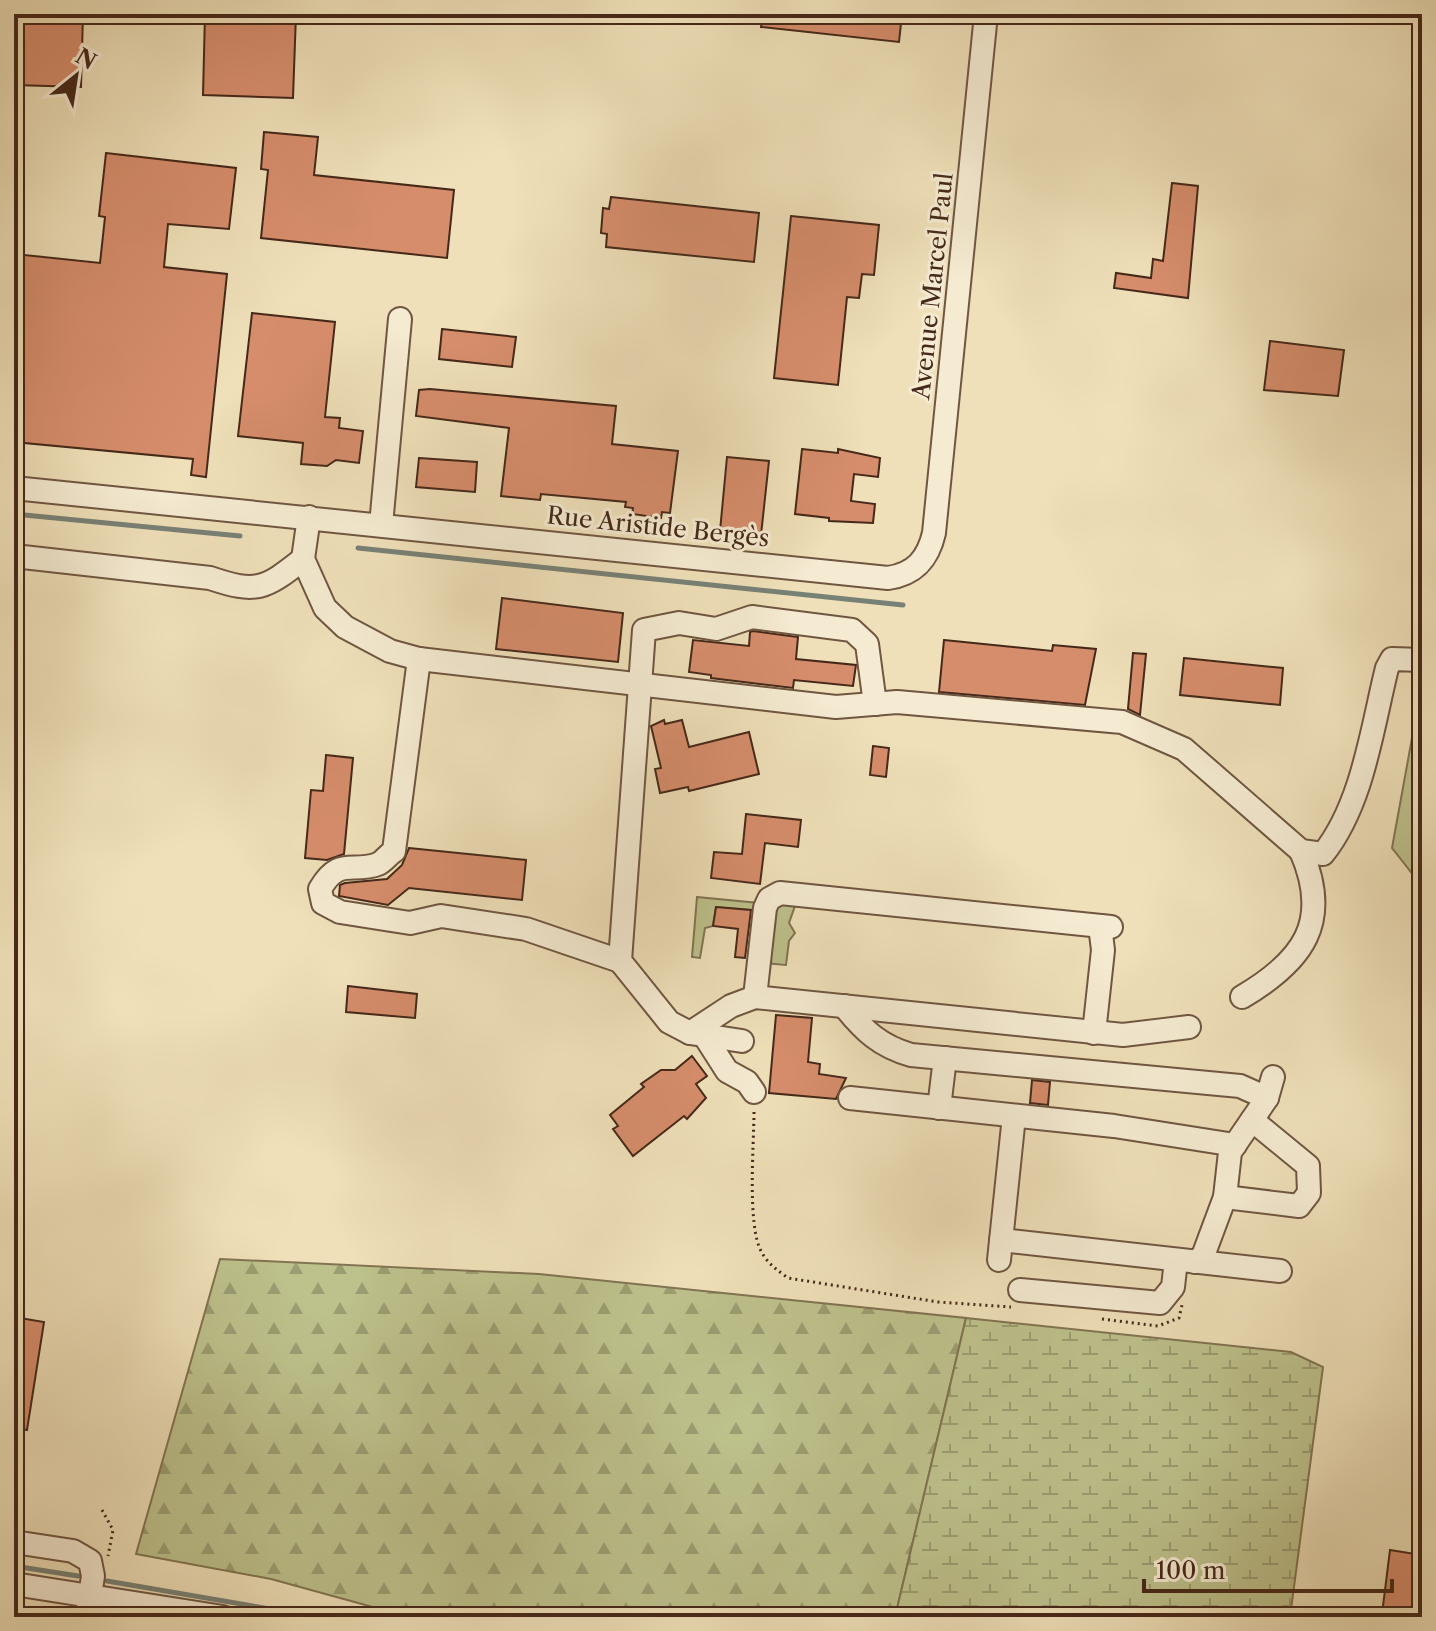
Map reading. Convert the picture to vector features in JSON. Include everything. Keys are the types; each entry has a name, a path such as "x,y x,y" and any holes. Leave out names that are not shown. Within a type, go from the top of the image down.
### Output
{"street":[{"name":"Avenue Marcel Paul","path":"924,560 934,533 986,14"},
{"path":"381,525 400,319"},
{"name":"Rue Aristide Bergès","path":"14,488 888,578 903,575 924,560"},
{"path":"309,517 303,559 325,608 345,627 390,651 419,659 836,707 897,702 1122,722 1184,749 1301,851 1312,877 1311,923 1295,958 1273,978 1242,997"},
{"path":"14,556 210,578 240,588 258,589 303,559"},
{"path":"620,961 644,630 679,623 716,629 752,617 852,630 867,644 875,704"},
{"path":"419,659 394,851 378,864 341,867 327,877 320,889 323,903 340,912 410,923 441,916 498,923 544,934 620,961 669,1022 697,1034 742,1041"},
{"path":"1301,851 1323,854 1337,836 1357,785 1387,668 1392,659 1422,660"},
{"path":"755,997 765,908 769,899 780,893 1105,926 1094,1033"},
{"path":"697,1034 731,1006 755,997 1094,1033 1144,1035 1189,1027"},
{"path":"844,1006 867,1034 887,1048 911,1055 1270,1088 1235,1145 1227,1170 1225,1197 1203,1256 1186,1261 1173,1287 1160,1303 1022,1299"},
{"path":"697,1034 727,1071 747,1082 754,1092"},
{"path":"939,1108 945,1058"},
{"path":"850,1098 1114,1126 1235,1145"},
{"path":"1014,1116 1000,1250 1186,1261 1280,1271"},
{"path":"1225,1197 1299,1206 1309,1193 1308,1166 1252,1120"},
{"path":"14,1542 83,1555 93,1568 89,1603"},
{"path":"14,1584 89,1603 128,1617"},
{"path":"14,1599 89,1603 223,1617"}],"path":[{"path":"754,1092 755,1230 760,1250 771,1265 788,1278 805,1283 938,1302 1022,1299"},
{"path":"1098,1318 1168,1325 1179,1318 1182,1308 1181,1296 1173,1287"}],"green space":[{"path":"1422,683 1422,886 1392,848"},
{"path":"697,897 759,903 761,911 716,907 713,926 705,928 700,958 692,957"},
{"path":"776,903 795,906 789,923 795,933 789,941 786,965 764,963"},
{"path":"220,1259 539,1274 966,1318 895,1617 409,1617 271,1579 136,1554"},
{"path":"966,1318 1291,1352 1323,1367 1290,1617 895,1617"}],"building":[{"path":"14,14 83,14 81,87 14,85"},
{"path":"205,14 296,14 293,98 203,95"},
{"path":"763,14 902,14 899,42 761,27"},
{"path":"264,132 318,137 314,175 454,190 447,258 261,238 268,170 261,169"},
{"path":"106,153 236,168 229,229 168,224 164,267 227,274 206,477 191,475 193,459 14,442 14,327 18,292 14,292 15,254 100,263 105,217 99,216"},
{"path":"1172,183 1198,186 1188,298 1114,288 1116,273 1151,278 1153,259 1163,261"},
{"path":"611,197 759,213 754,262 606,247 607,234 601,233 603,208 609,209"},
{"path":"791,216 879,225 874,275 862,274 859,298 847,297 838,385 774,378"},
{"path":"252,313 335,322 325,417 340,418 339,428 363,431 359,463 336,460 327,466 301,464 303,443 238,436"},
{"path":"442,329 516,337 512,367 439,359"},
{"path":"1270,341 1344,350 1338,396 1264,390"},
{"path":"419,390 616,406 612,444 678,451 670,513 662,512 661,518 632,514 633,508 625,507 626,502 541,494 540,500 501,496 509,428 416,416"},
{"path":"802,449 838,453 838,449 880,458 878,477 854,474 851,501 875,504 873,523 829,521 829,518 795,514"},
{"path":"727,457 769,461 761,535 720,531"},
{"path":"419,458 477,462 475,492 416,487"},
{"path":"502,598 623,613 618,662 496,649"},
{"path":"750,632 798,637 796,659 856,665 853,686 794,680 793,688 711,678 711,675 689,672 693,640 749,646"},
{"path":"944,640 1052,651 1053,645 1096,649 1085,705 939,692"},
{"path":"1133,653 1146,654 1140,715 1128,709"},
{"path":"1184,658 1283,668 1280,705 1180,695"},
{"path":"664,720 665,724 682,720 689,747 749,732 759,774 689,791 688,787 660,793 655,769 661,768 651,726"},
{"path":"873,746 889,748 886,777 870,775"},
{"path":"326,755 353,758 344,854 327,860 305,858 311,790 323,791"},
{"path":"746,814 801,820 798,847 765,843 760,884 711,878 714,852 742,854"},
{"path":"409,848 526,860 522,900 409,888 388,905 339,896 340,885 345,883 387,879 402,865"},
{"path":"716,907 751,910 745,958 735,957 738,929 713,926"},
{"path":"348,986 417,994 415,1018 346,1012"},
{"path":"776,1015 812,1018 808,1062 820,1064 819,1074 846,1078 836,1099 769,1093"},
{"path":"692,1056 707,1076 696,1084 706,1098 687,1119 684,1116 633,1156 613,1129 618,1126 610,1115 644,1087 641,1084 661,1070 675,1070"},
{"path":"1032,1080 1050,1082 1048,1105 1030,1103"},
{"path":"14,1317 44,1322 27,1430 14,1428"},
{"path":"1390,1550 1422,1555 1422,1617 1382,1614"}],"waterway":[{"path":"14,514 240,536"},
{"path":"358,548 903,605"},
{"path":"14,1566 78,1576"},
{"path":"107,1581 317,1617"}]}
